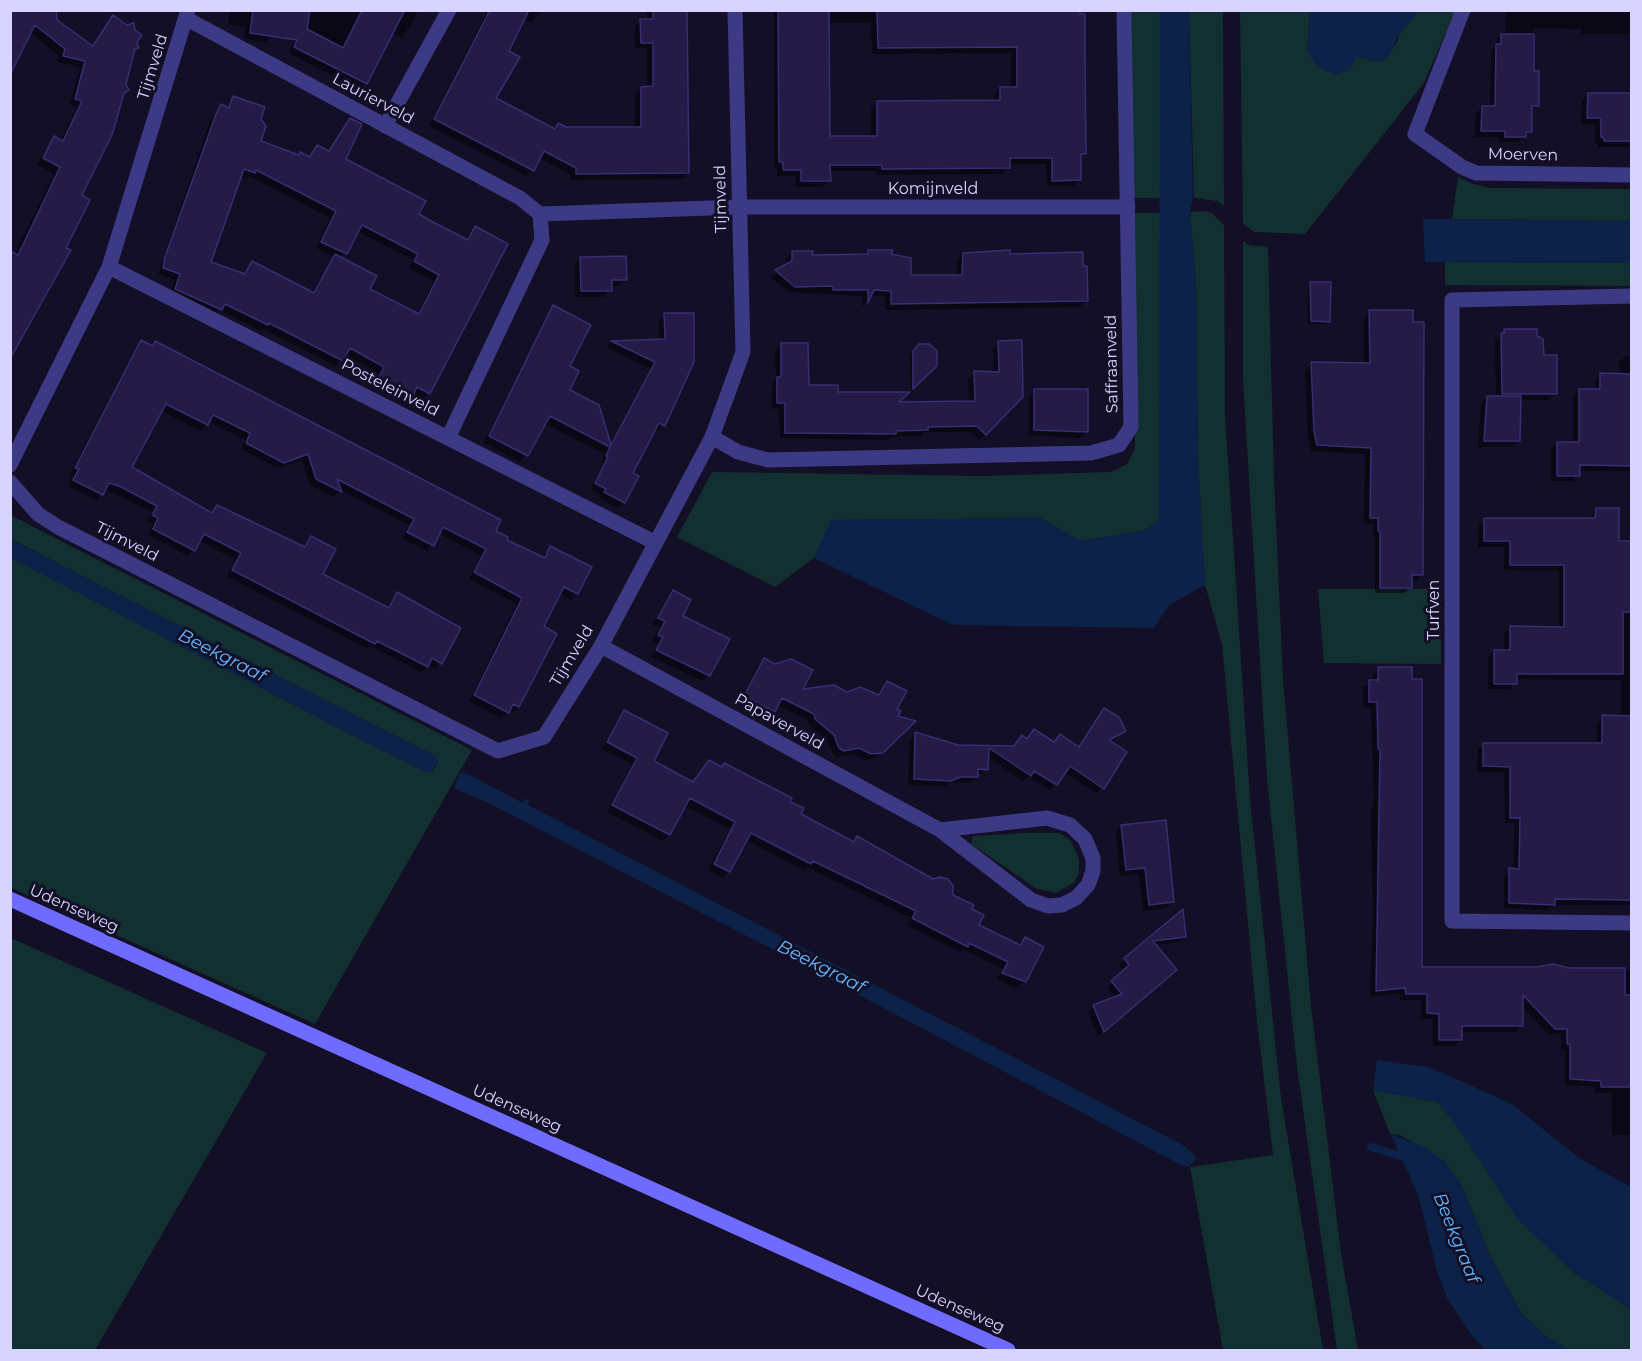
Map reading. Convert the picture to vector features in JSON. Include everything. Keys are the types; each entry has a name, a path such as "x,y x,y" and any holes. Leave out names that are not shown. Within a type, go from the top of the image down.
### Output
{"main road":[{"name":"Udenseweg","path":"10,899 1008,1350"}],"street":[{"path":"385,126 449,10"},
{"name":"Tijmveld","path":"10,482 38,514 58,526 498,752 544,737 601,646 654,542 712,437 743,352 735,10"},
{"name":"Saffraanveld","path":"712,437 738,452 768,460 1091,453 1119,445 1131,427 1124,10"},
{"name":"Moerven","path":"1463,10 1414,134 1462,167 1476,172 1632,175"},
{"name":"Laurierveld","path":"187,15 385,126 520,198 540,214"},
{"name":"Tijmveld","path":"10,465 109,267 187,15"},
{"path":"448,438 542,240 540,214 738,207"},
{"name":"Komijnveld","path":"738,207 1128,207"},
{"name":"Posteleinveld","path":"109,267 654,542"},
{"name":"Turfven","path":"1632,296 1452,300 1452,921 1632,923"},
{"name":"Papaverveld","path":"601,646 940,830 1031,900 1048,906 1062,904 1076,898 1088,885 1093,871 1093,858 1085,839 1070,825 1047,818 940,830"}],"green space":[{"path":"1132,11 1160,11 1160,198 1133,198"},
{"path":"1189,11 1223,11 1224,206 1218,201 1194,198"},
{"path":"1240,11 1310,11 1308,35 1357,57 1380,62 1397,43 1399,35 1418,11 1455,11 1424,83 1305,234 1254,232 1243,224"},
{"path":"1458,177 1473,184 1491,188 1631,189 1631,221 1452,219"},
{"path":"1190,212 1212,213 1224,225 1225,415 1250,799 1281,1098 1323,1350 1223,1350 1190,1167 1273,1155 1257,1021 1222,644 1205,585 1198,459 1196,283"},
{"path":"1133,213 1160,213 1161,502 1159,520 1154,525 1143,531 1080,541 1040,518 832,520 814,558 775,587 677,537 712,472 984,476 1111,472 1127,464 1135,448"},
{"path":"1243,241 1249,245 1268,247 1274,478 1283,679 1311,1006 1341,1253 1358,1350 1337,1350 1297,1067 1267,779 1243,379"},
{"path":"1445,262 1631,263 1631,286 1445,285"},
{"path":"10,515 472,750 315,1024 11,888 11,557 425,772 433,771 438,762 11,539"},
{"path":"1318,589 1441,589 1441,664 1324,663"},
{"path":"1060,833 1071,841 1079,859 1079,873 1075,882 1056,893 1037,889 971,844 973,836"},
{"path":"11,938 267,1053 95,1350 11,1350"},
{"path":"1373,1090 1438,1102 1573,1272 1631,1309 1631,1350 1569,1350 1544,1335 1522,1314 1491,1258 1462,1186 1444,1161 1400,1135 1390,1134"}],"water":[{"path":"1310,10 1418,11 1399,35 1388,58 1380,62 1357,57 1350,70 1335,75 1316,66 1307,50"},
{"path":"1160,11 1189,11 1193,198 1190,212 1196,283 1198,459 1205,585 1169,605 1154,628 953,625 814,558 831,520 1041,518 1080,541 1143,531 1159,520"},
{"path":"1423,219 1631,221 1631,263 1425,262"},
{"path":"10,539 436,756 438,762 432,771 425,772 11,558"},
{"path":"460,773 468,774 523,803 525,798 529,801 528,805 1183,1145 1197,1158 1188,1167 1181,1165 823,976 819,980 813,970 488,803 454,788"},
{"path":"1377,1060 1429,1067 1512,1104 1579,1158 1631,1187 1631,1309 1573,1272 1517,1219 1470,1145 1438,1102 1373,1090"},
{"path":"1390,1134 1425,1147 1444,1161 1462,1186 1491,1258 1522,1314 1544,1335 1569,1350 1486,1350 1473,1337 1447,1298 1437,1272 1418,1194"}],"building":[{"path":"10,10 56,10 57,20 93,46 113,15 127,25 134,23 135,30 142,35 137,42 139,48 135,49 126,84 129,90 124,93 112,135 82,195 90,200 66,248 71,250 10,359 10,251 18,255 60,167 43,158 54,136 63,141 82,101 75,99 85,61 63,56 65,49 35,25 10,75"},
{"path":"253,10 310,10 307,29 343,48 362,10 405,10 367,84 294,47 297,40 250,33"},
{"path":"490,10 529,10 509,51 520,57 496,98 555,129 558,123 566,127 641,127 641,87 653,86 653,43 641,43 640,19 653,19 653,10 687,10 689,173 576,174 576,168 544,151 534,171 434,119"},
{"path":"778,10 829,10 830,136 877,136 877,101 1000,100 1000,87 1017,87 1017,47 878,48 877,10 1080,10 1080,14 1085,14 1086,154 1081,154 1081,180 1052,181 1052,158 1010,158 1010,168 882,169 882,165 830,165 831,181 801,181 801,170 783,170 783,162 779,162"},
{"path":"1501,34 1534,34 1534,71 1539,71 1539,106 1532,106 1532,132 1526,132 1526,137 1505,137 1505,131 1481,131 1482,106 1495,106 1496,44 1501,44"},
{"path":"1588,93 1632,93 1632,141 1604,141 1601,137 1601,118 1587,118"},
{"path":"233,96 265,107 261,119 266,126 261,141 310,157 317,145 329,151 350,118 362,124 346,159 426,201 419,214 429,220 468,240 475,226 508,244 430,394 417,387 412,398 377,380 384,367 350,348 343,361 269,323 268,325 225,304 222,310 175,289 180,274 163,268 165,257 216,114 221,104 229,108","holes":["244,169 255,173 256,170 336,211 321,242 347,254 362,225 418,254 414,261 439,275 419,314 370,289 377,276 335,254 314,293 252,261 245,274 211,262"]},
{"path":"868,250 893,250 891,254 911,258 911,275 962,275 963,253 1010,250 1010,254 1083,252 1083,266 1087,266 1088,301 891,304 891,291 874,290 868,303 868,290 833,290 833,286 795,287 775,270 792,261 792,251 813,251 812,255 868,254"},
{"path":"626,256 627,280 612,280 612,291 581,291 580,257"},
{"path":"1310,282 1331,282 1330,322 1311,321"},
{"path":"553,305 591,325 570,366 579,371 570,390 599,405 611,445 655,362 611,341 665,339 664,313 694,313 694,362 665,426 659,423 633,473 639,476 625,503 604,492 606,489 595,483 608,457 606,456 610,447 550,416 528,456 489,436"},
{"path":"1369,310 1413,310 1413,322 1424,322 1423,575 1412,575 1412,588 1380,588 1380,531 1378,531 1378,518 1370,518 1371,448 1317,445 1314,431 1311,362 1370,363"},
{"path":"1504,329 1537,329 1537,336 1543,339 1544,355 1557,355 1557,394 1502,394 1501,333 1504,333"},
{"path":"141,340 153,346 155,341 501,520 496,531 508,537 507,540 545,558 550,546 592,567 578,594 564,587 544,626 557,634 519,707 513,704 509,713 474,695 522,598 474,572 486,549 443,527 434,546 407,532 414,519 337,479 342,492 316,479 308,454 284,463 246,443 250,433 213,415 208,425 166,404 132,467 212,513 217,505 305,547 311,536 336,549 323,574 389,608 397,592 461,628 442,664 432,658 428,667 377,641 375,644 232,570 241,553 204,534 195,551 153,529 158,518 152,515 157,506 119,486 109,483 103,495 73,480 79,469 75,468"},
{"path":"1022,340 1023,397 986,435 977,426 928,427 928,430 896,431 896,434 785,433 785,403 777,403 777,377 781,377 781,343 808,343 809,385 838,385 838,392 910,392 899,402 975,401 974,371 999,372 998,341"},
{"path":"919,344 929,344 937,351 937,366 913,389 913,351"},
{"path":"1600,373 1632,374 1632,466 1580,465 1580,476 1557,476 1557,442 1579,442 1579,389 1600,389"},
{"path":"1034,389 1088,389 1088,432 1034,430"},
{"path":"1487,396 1521,396 1520,441 1484,441"},
{"path":"1596,508 1619,508 1619,541 1632,541 1632,612 1623,612 1623,674 1517,674 1517,684 1494,684 1494,650 1510,650 1510,626 1564,627 1564,565 1510,565 1510,541 1484,541 1484,518 1595,518"},
{"path":"673,590 691,600 683,616 730,639 710,676 656,650 663,637 658,635 665,621 658,618"},
{"path":"764,658 775,664 791,659 813,670 803,689 834,685 847,692 860,687 879,695 887,681 907,691 897,709 901,711 898,716 916,721 883,753 871,754 859,748 844,751 839,748 834,735 815,719 814,714 782,698 775,712 744,696"},
{"path":"1378,667 1412,667 1412,679 1422,679 1422,967 1536,967 1553,964 1569,968 1625,968 1625,995 1632,995 1632,1087 1601,1087 1601,1081 1570,1079 1570,1044 1567,1044 1567,1029 1555,1029 1523,995 1523,1026 1462,1026 1462,1040 1439,1040 1439,1014 1427,1013 1427,994 1406,994 1405,988 1376,991 1380,749 1378,749 1377,702 1369,702 1369,680 1378,680"},
{"path":"1104,708 1119,717 1126,731 1109,740 1127,752 1104,789 1070,766 1057,785 1034,771 1031,776 989,748 988,770 978,769 978,777 960,777 951,781 914,779 915,732 958,745 1014,746 1022,735 1027,739 1034,729 1054,742 1060,734 1079,747"},
{"path":"624,710 668,733 654,761 693,782 709,760 722,767 724,763 792,798 790,802 804,808 801,814 854,842 857,836 933,879 940,877 948,879 953,886 953,895 974,905 972,909 984,915 979,925 1018,944 1021,945 1025,937 1044,947 1026,982 1002,973 1008,962 969,943 968,947 912,918 916,911 813,861 811,864 751,833 730,872 714,864 735,822 690,798 670,835 612,805 637,758 607,742"},
{"path":"1602,715 1632,716 1632,900 1555,899 1555,905 1509,903 1509,868 1519,869 1520,818 1510,818 1510,767 1483,766 1483,743 1602,743"},
{"path":"1166,820 1174,902 1149,905 1145,868 1126,870 1121,825"},
{"path":"1183,909 1186,937 1153,941 1177,970 1104,1032 1093,1005 1122,994 1111,981 1129,965 1124,958"}],"waterway":[{"name":"Beekgraaf","path":"1371,1147 1407,1158"}]}
